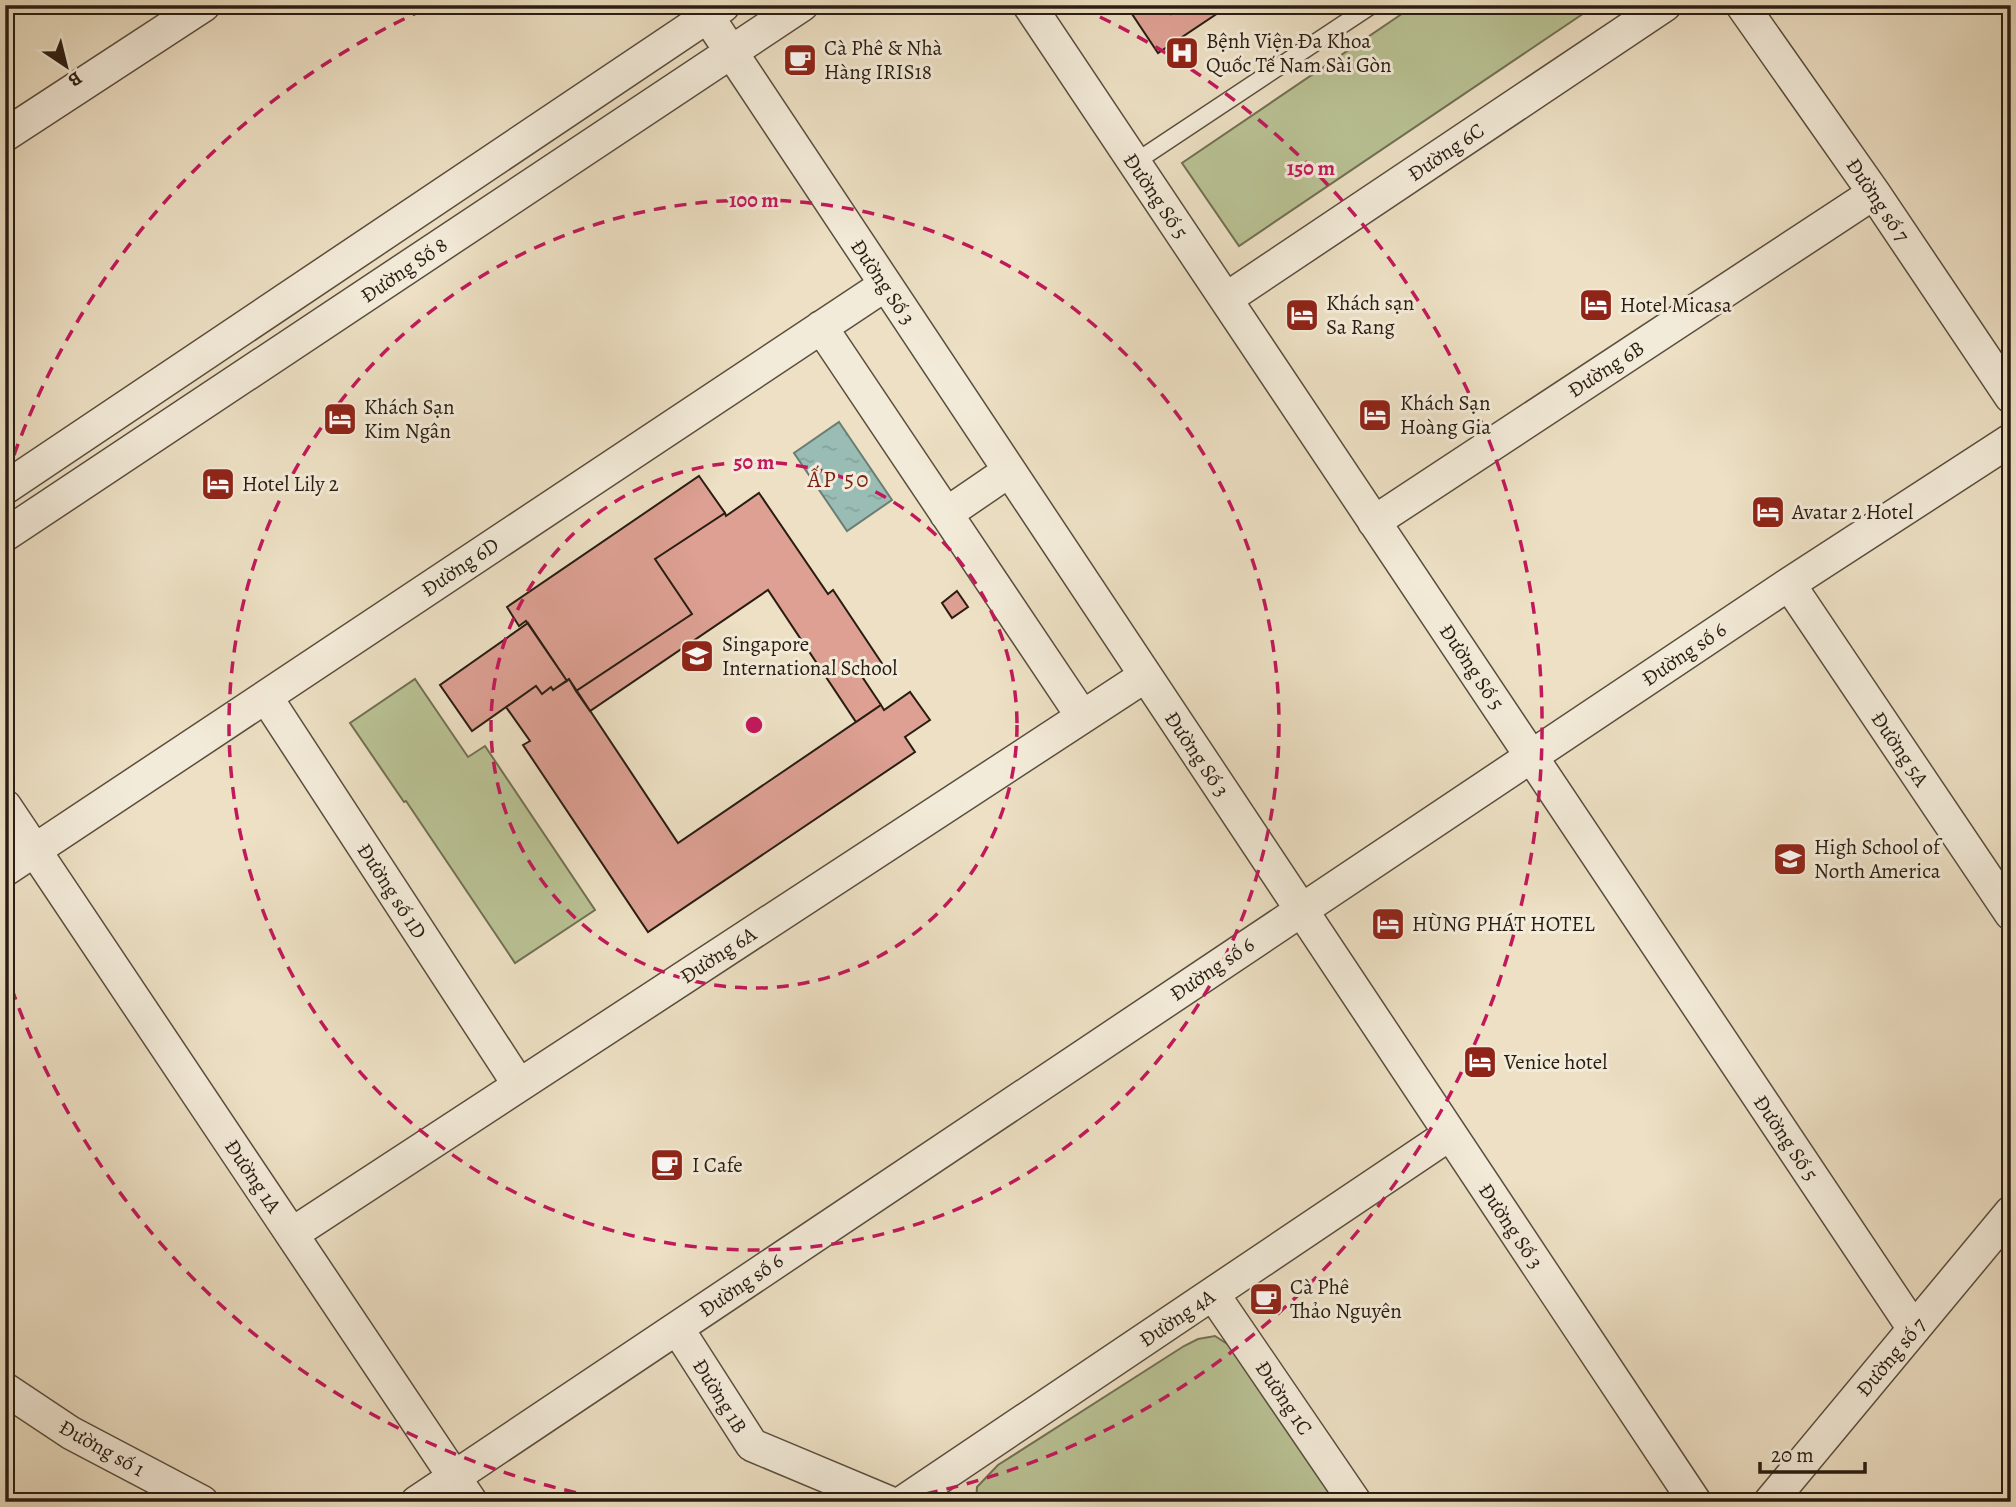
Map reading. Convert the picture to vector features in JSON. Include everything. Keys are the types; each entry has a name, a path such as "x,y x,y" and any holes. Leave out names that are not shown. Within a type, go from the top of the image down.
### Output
{"street":[{"path":"5,135 204,5"},
{"name":"Đường Số 8","path":"5,535 802,5"},
{"name":"Đường Số 5","path":"1029,5 1914,1329"},
{"name":"Đường 6C","path":"1226,299 1665,5"},
{"name":"Đường số 7","path":"1742,5 1874,193 2011,397"},
{"name":"Đường Số 8","path":"5,488 710,9"},
{"name":"Đường Số 3","path":"710,9 731,53 1695,1502"},
{"name":"Đường 6B","path":"1374,522 1874,193"},
{"name":"Đường 6D","path":"35,850 885,285"},
{"path":"821,327 1082,716"},
{"name":"Đường số 6","path":"417,1502 462,1489 677,1328 1789,584 2011,440"},
{"path":"946,514 1009,471"},
{"name":"Đường 5A","path":"1789,584 2011,914"},
{"name":"Đường 6A","path":"292,1234 1145,676"},
{"name":"Đường số 1D","path":"266,696 519,1085"},
{"path":"5,806 35,850 5,870"},
{"name":"Đường 1A","path":"35,850 462,1489"},
{"name":"Đường 4A","path":"903,1502 1450,1134"},
{"name":"Đường số 7","path":"1770,1502 2011,1212"},
{"name":"Đường 1C","path":"1213,1294 1355,1502"},
{"name":"Đường 1B","path":"677,1328 752,1445 888,1502"},
{"name":"Đường số 1","path":"5,1389 71,1433 202,1502"}],"lane":[{"path":"1134,163 1373,5"}],"green space":[{"path":"1415,5 1596,5 1239,246 1182,163"},
{"path":"415,679 468,757 485,746 595,910 515,963 350,723"},
{"path":"1215,1336 1232,1347 1336,1502 976,1502 977,1487 998,1465 1184,1346 1198,1339"}],"water":[{"path":"839,422 892,500 847,531 794,453"}],"building":[{"path":"1126,5 1230,5 1158,53"},
{"path":"1126,5 1230,5 1158,53"},
{"path":"1165,5 1183,5 1171,14"},
{"path":"699,476 725,513 655,559 692,614 576,691 526,621 519,626 507,607"},
{"path":"759,493 828,594 833,590 883,665 863,678 881,705 856,722 768,590 590,711 576,691 692,614 655,559"},
{"path":"957,591 968,607 952,618 942,603"},
{"path":"528,623 567,681 542,694 536,686 472,731 440,685"},
{"path":"569,679 678,843 881,705 884,710 910,692 930,720 905,737 915,752 648,932 523,745 530,741 506,707 536,686 542,694"}],"place":[{"name":"Bệnh Viện Đa Khoa Quốc Tế Nam Sài Gòn","path":"1182,53"},
{"name":"Cà Phê & Nhà Hàng IRIS18","path":"800,60"},
{"name":"Hotel Micasa","path":"1596,305"},
{"name":"Khách sạn Sa Rang","path":"1302,315"},
{"name":"Khách Sạn Hoàng Gia","path":"1375,415"},
{"name":"Khách Sạn Kim Ngân","path":"340,419"},
{"name":"Hotel Lily 2","path":"218,484"},
{"name":"Avatar 2 Hotel","path":"1768,512"},
{"name":"Singapore International School","path":"697,656"},
{"name":"High School of North America","path":"1790,859"},
{"name":"HÙNG PHÁT HOTEL","path":"1388,924"},
{"name":"Venice hotel","path":"1480,1062"},
{"name":"I Cafe","path":"667,1165"},
{"name":"Cà Phê Thảo Nguyên","path":"1266,1299"}],"district":[{"name":"ẤP 50","path":"839,479"}]}
